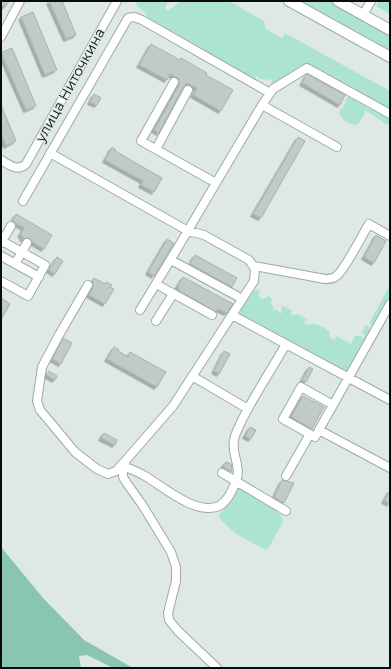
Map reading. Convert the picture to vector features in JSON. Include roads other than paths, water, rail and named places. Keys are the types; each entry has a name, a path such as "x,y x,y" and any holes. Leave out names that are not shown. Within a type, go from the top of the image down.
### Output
{"main road":[{"path":"289,1 390,57"},
{"path":"338,1 390,30"}],"street":[{"path":"1,37 20,1"},
{"name":"улица Ниточкина","path":"1,161 16,168 21,168 29,160 117,1"},
{"path":"363,15 371,1"},
{"path":"23,200 126,21 131,17 142,20 270,93"},
{"path":"140,310 270,93 307,68 390,114"},
{"path":"174,82 141,140 216,183"},
{"path":"156,149 188,90"},
{"path":"262,105 336,147"},
{"path":"50,153 188,231 204,235 249,260 254,266 256,273 254,281 166,415 124,463 112,473 104,473 75,452 40,410 37,401 42,366 88,285"},
{"path":"254,266 325,279 331,278 335,277 343,269 369,224 390,236"},
{"path":"1,281 28,296 46,265 2,242 11,226"},
{"path":"15,264 27,243"},
{"path":"1,256 39,277"},
{"path":"171,260 236,296"},
{"path":"156,284 212,315"},
{"path":"156,321 173,294"},
{"path":"333,405 301,387 283,419 315,437 390,304"},
{"path":"232,315 390,400"},
{"path":"124,463 185,501 203,507 212,508 223,503 236,481 238,467 234,440 248,409 286,344"},
{"path":"192,376 248,409"},
{"path":"319,430 390,468"},
{"path":"286,476 310,434"},
{"path":"124,463 123,477 143,506 174,560 177,574 169,606 169,620 178,631 217,668"},
{"path":"222,473 286,511"}]}
